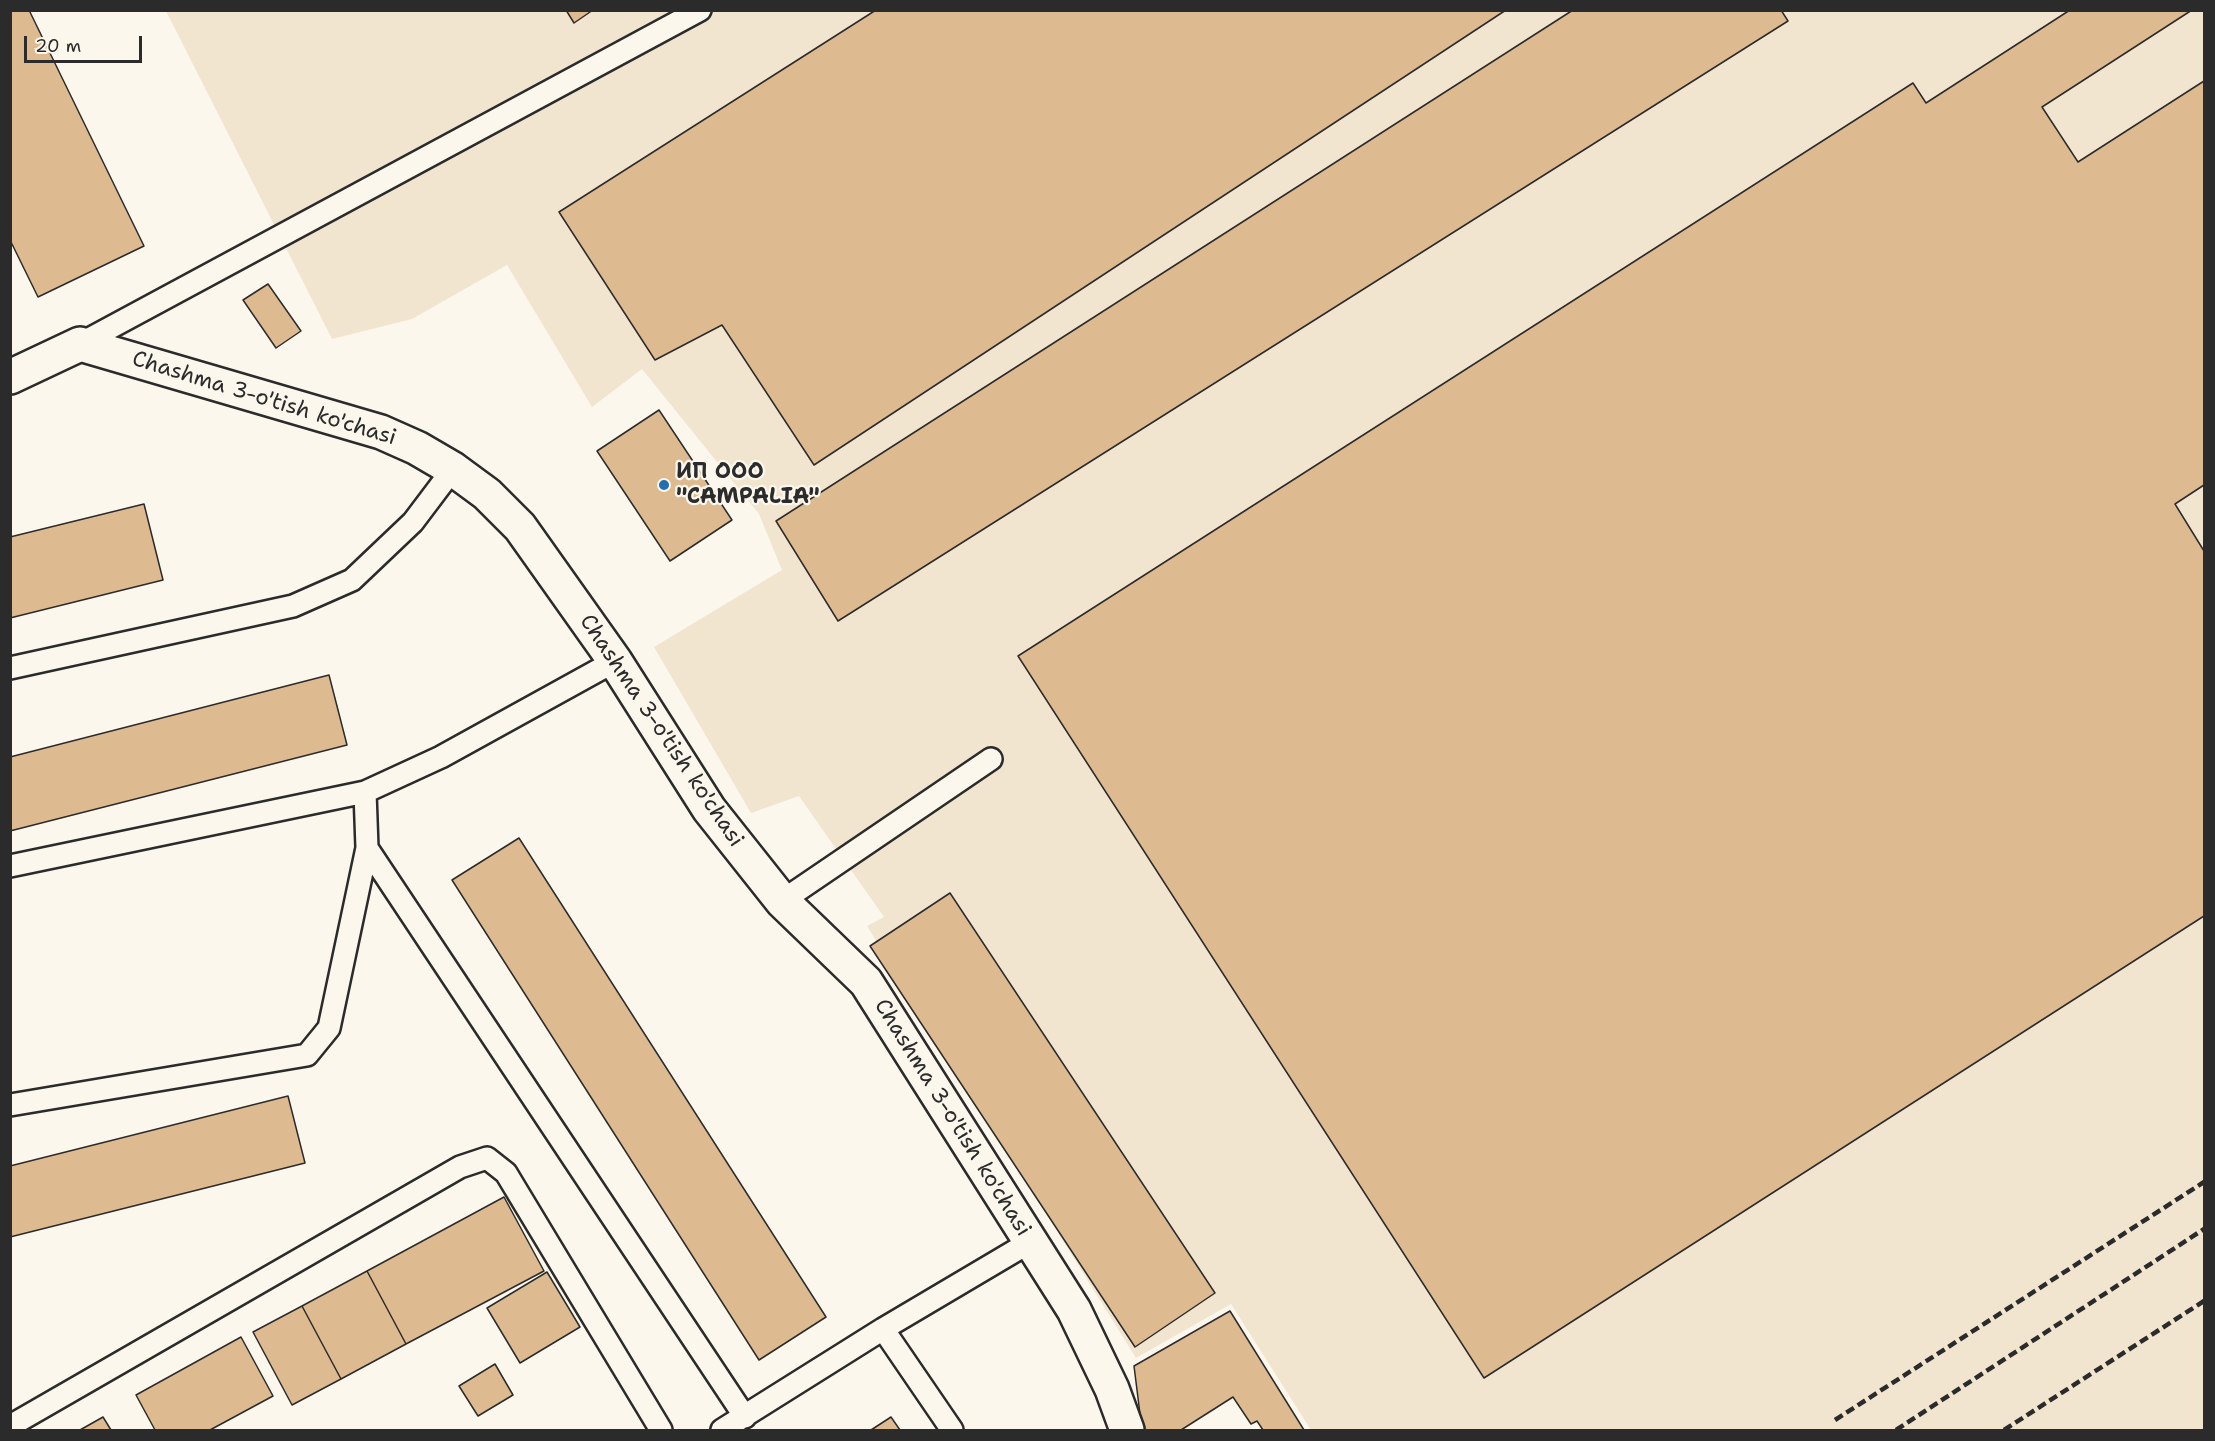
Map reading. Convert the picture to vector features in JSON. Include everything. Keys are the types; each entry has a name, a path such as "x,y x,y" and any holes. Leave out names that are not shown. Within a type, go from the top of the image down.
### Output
{"street":[{"path":"10,377 80,344"},
{"name":"Chashma 3-o'tish ko'chasi","path":"80,344 381,432 417,447 453,469 487,494 520,527 615,661 710,810 782,901 866,982 1074,1310 1112,1389 1127,1431"}],"lane":[{"path":"80,344 700,10"},
{"path":"10,668 293,606 352,580 413,522 453,469"},
{"path":"10,866 366,792 441,757 615,661"},
{"path":"782,901 991,759"},
{"path":"10,1105 307,1054 329,1028 367,848 366,792"},
{"path":"367,848 745,1417"},
{"path":"10,1426 460,1167 487,1158 506,1173 662,1431"},
{"path":"722,1431 883,1329 1030,1242"},
{"path":"883,1329 952,1431"}],"shaded area":[{"path":"166,11 2204,11 2204,1430 1311,1430 1231,1304 1136,1358 867,926 884,917 799,796 751,813 654,647 782,570 759,514 642,369 592,407 507,265 412,319 332,339"}],"building":[{"path":"10,10 29,10 144,246 38,297 10,240"},
{"path":"566,10 593,10 574,23"},
{"path":"876,10 1506,10 814,465 722,325 655,360 559,212"},
{"path":"1573,10 1781,10 1788,21 838,621 776,521"},
{"path":"2070,10 2192,10 2042,107 2078,162 2204,81 2204,485 2175,504 2204,551 2204,916 1484,1378 1018,656 1913,83 1926,103"},
{"path":"268,284 301,331 276,348 243,300"},
{"name":"ИП ООО \"CAMPALIA\"","path":"659,410 732,520 670,561 597,451"},
{"path":"144,504 163,580 10,618 10,537"},
{"path":"329,675 347,745 10,831 10,757"},
{"path":"519,838 826,1317 759,1360 452,880"},
{"path":"950,893 1215,1293 1135,1347 870,946"},
{"path":"288,1096 305,1163 10,1237 10,1166"},
{"path":"504,1197 544,1271 406,1344 367,1271"},
{"path":"367,1271 406,1344 341,1379 302,1306"},
{"path":"547,1272 580,1327 520,1363 487,1308"},
{"path":"302,1306 341,1379 292,1405 253,1332"},
{"path":"1230,1311 1304,1430 1263,1430 1257,1421 1251,1424 1233,1397 1181,1430 1142,1430 1134,1366"},
{"path":"241,1337 273,1396 210,1430 155,1430 136,1395"},
{"path":"495,1364 513,1395 478,1416 459,1386"},
{"path":"103,1417 111,1430 80,1430"},
{"path":"891,1417 900,1430 871,1430"}],"railway":[{"path":"1835,1420 2204,1182"},
{"path":"1896,1430 2204,1229"},
{"path":"2004,1430 2204,1301"}],"place":[{"name":"ИП ООО \"CAMPALIA\"","path":"664,485"}]}
